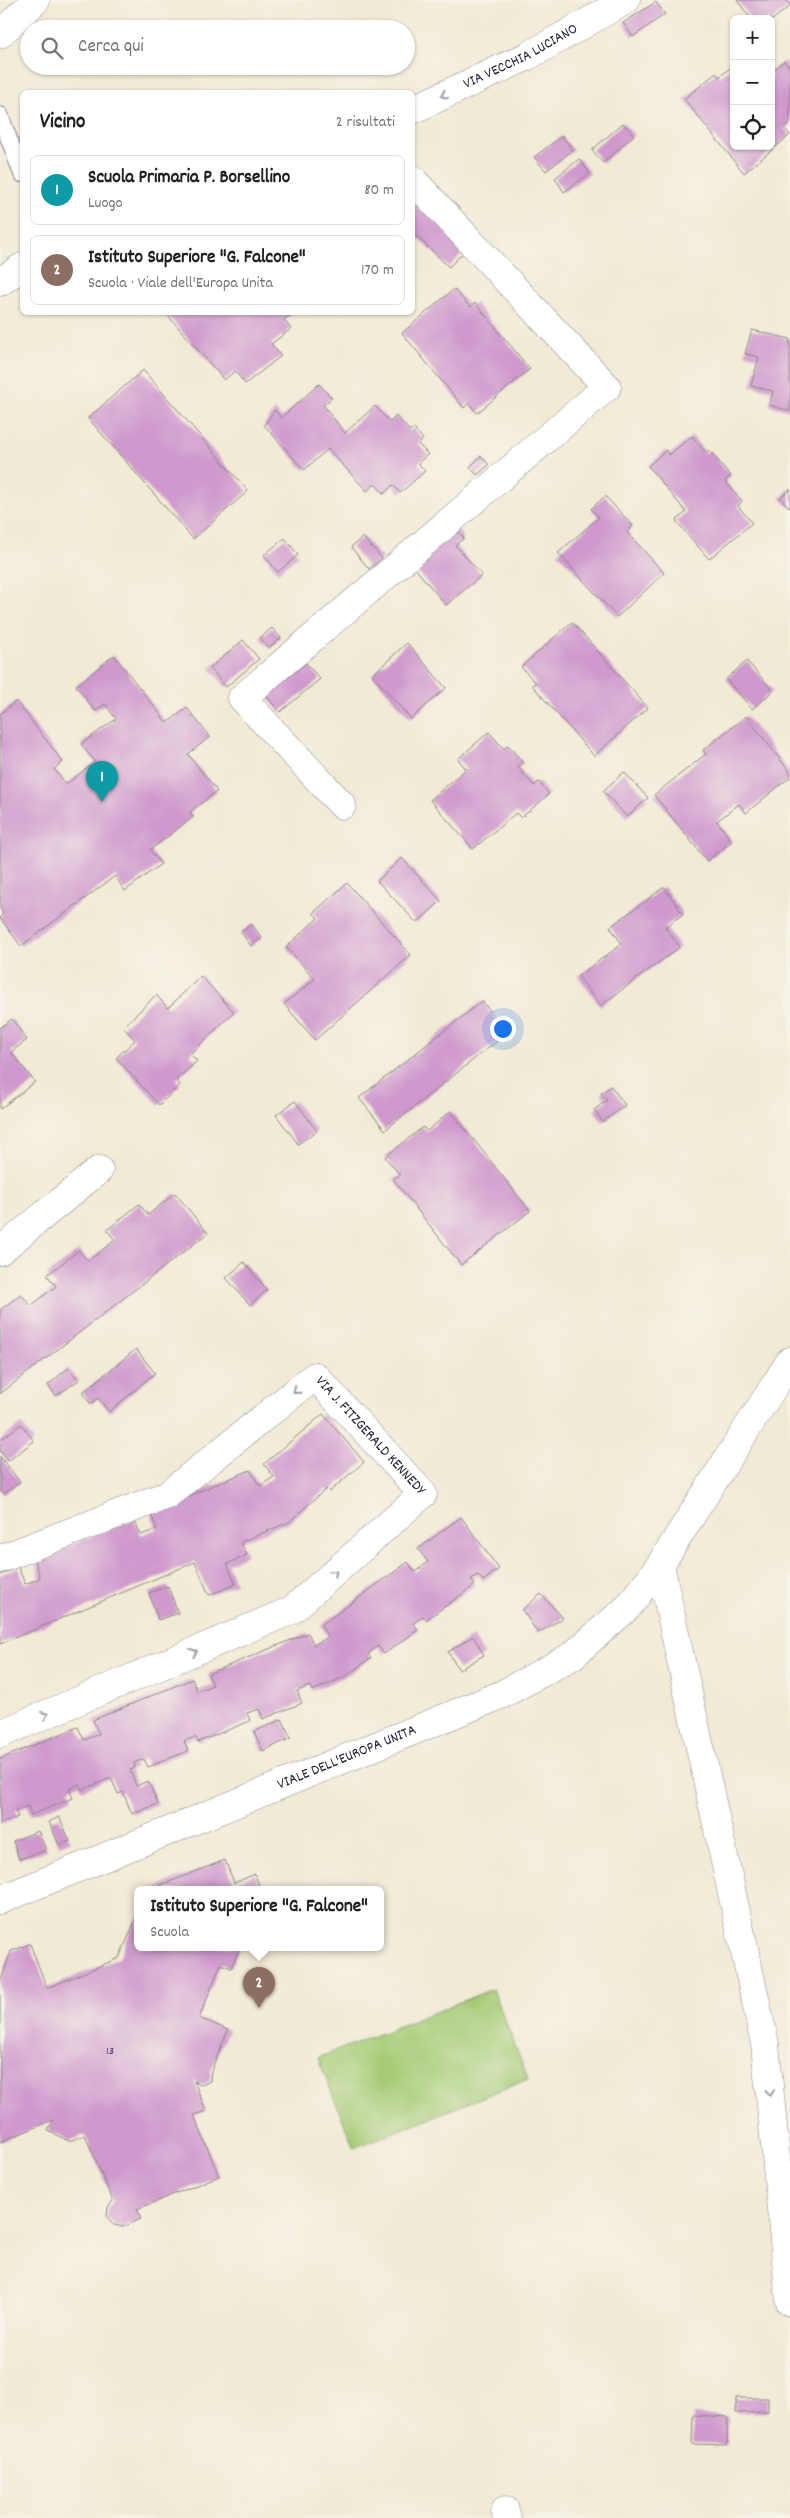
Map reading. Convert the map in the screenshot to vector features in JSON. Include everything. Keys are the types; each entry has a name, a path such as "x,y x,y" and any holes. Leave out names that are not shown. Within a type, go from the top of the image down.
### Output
{"main road":[{"path":"0,34 36,0"},
{"name":"VIA VECCHIA LUCIANO","path":"415,109 528,56 626,0"},
{"path":"342,805 242,698 607,386 415,182"},
{"path":"0,282 20,268"},
{"path":"0,1251 99,1170"},
{"name":"VIALE DELL'EUROPA UNITA","path":"0,1900 503,1694 572,1656 628,1607 660,1565 790,1361"},
{"name":"VIA J. FITZGERALD KENNEDY","path":"0,1559 167,1495 315,1376 423,1494 292,1610 0,1734"},
{"path":"660,1565 765,2044 790,2302"}],"lane":[{"path":"0,115 20,169"}],"green space":[{"path":"493,1989 528,2079 354,2148 318,2058"}],"building":[{"path":"737,0 786,0 790,6 775,18 775,15 748,15"},
{"path":"656,2 665,14 633,37 623,23"},
{"path":"784,61 790,68 790,124 784,128 790,135 775,147 775,105 775,69"},
{"path":"730,68 730,150 772,150 744,173 684,99 716,73 719,77"},
{"path":"623,123 634,135 603,163 592,150"},
{"path":"562,136 573,150 546,171 534,157"},
{"path":"579,159 590,173 564,192 555,178"},
{"path":"422,202 466,250 449,267 415,235 415,209"},
{"path":"454,289 470,307 475,303 530,369 477,413 469,403 464,408 402,333"},
{"path":"168,315 290,315 284,320 291,329 271,344 281,356 245,384 235,371 224,380"},
{"path":"752,330 790,339 790,411 769,405 773,391 751,386 759,357 745,354"},
{"path":"143,370 248,491 193,539 88,418"},
{"path":"319,384 332,398 323,405 345,433 375,406 390,422 396,416 410,431 413,428 423,439 418,444 428,454 418,463 425,471 400,493 393,485 384,494 375,484 367,491 328,449 304,470 264,425 275,410 281,418"},
{"path":"692,436 706,453 709,450 731,476 725,481 742,501 738,506 752,523 709,559 676,521 686,512 648,466 666,450 669,455"},
{"path":"481,456 489,465 477,475 470,467"},
{"path":"790,489 790,508 780,498"},
{"path":"605,496 633,526 627,532 664,573 617,617 558,553 599,517 591,509"},
{"path":"456,529 464,538 455,545 482,575 446,605 413,566"},
{"path":"363,537 382,558 369,569 351,547"},
{"path":"285,538 298,555 278,572 264,555"},
{"path":"572,622 648,708 594,756 532,685 536,683 521,667"},
{"path":"272,628 281,638 269,648 260,638"},
{"path":"243,640 259,659 226,687 210,668"},
{"path":"407,643 446,688 411,719 372,675"},
{"path":"114,655 167,723 187,708 210,737 188,754 217,791 190,812 193,817 150,850 161,864 125,891 115,876 21,946 0,918 3,913 0,908 0,714 16,701 63,762 54,769 66,784 95,762 81,744 116,719 105,704 95,711 76,686"},
{"path":"747,661 773,691 752,709 726,679"},
{"path":"306,663 320,679 280,712 266,696"},
{"path":"746,716 790,772 790,777 746,813 739,804 717,821 732,841 707,861 654,795 706,754 703,750"},
{"path":"489,732 504,749 508,745 523,763 518,767 534,786 539,782 549,794 521,818 516,813 473,849 430,800 466,769 458,759"},
{"path":"624,772 648,798 627,817 603,791"},
{"path":"402,858 441,901 417,923 377,881"},
{"path":"347,883 411,955 315,1040 284,1004 315,979 286,947 318,918 313,913"},
{"path":"664,887 683,914 665,927 680,947 600,1006 578,976 622,944 610,927"},
{"path":"252,924 262,938 251,946 241,932"},
{"path":"201,976 234,1012 190,1054 197,1061 176,1080 180,1085 159,1105 116,1058 135,1040 123,1027 156,995 168,1008"},
{"path":"482,1001 507,1033 385,1130 359,1098"},
{"path":"12,1019 27,1040 11,1052 35,1082 0,1109 0,1028"},
{"path":"611,1086 625,1105 603,1122 594,1110 607,1100 601,1093"},
{"path":"295,1101 317,1131 298,1144 276,1115"},
{"path":"451,1111 530,1211 461,1265 393,1179 400,1175 385,1157 423,1127 427,1131"},
{"path":"175,1193 208,1233 0,1394 0,1310 21,1294 31,1306 56,1286 47,1275 79,1250 88,1261 115,1240 107,1230 139,1204 148,1215"},
{"path":"244,1262 267,1290 250,1305 226,1278"},
{"path":"136,1349 155,1373 109,1412 98,1398 91,1404 82,1393"},
{"path":"68,1368 79,1380 56,1396 48,1385"},
{"path":"323,1414 364,1462 329,1492 326,1489 289,1522 241,1542 247,1555 227,1564 236,1584 209,1595 195,1562 0,1644 0,1575 18,1567 25,1584 40,1578 35,1560 134,1519 141,1535 157,1529 150,1512 250,1470 260,1486 274,1477 264,1464"},
{"path":"21,1424 34,1441 8,1461 0,1451 0,1440"},
{"path":"0,1456 20,1482 4,1494 0,1490"},
{"path":"461,1517 499,1569 483,1581 478,1575 471,1579 475,1585 426,1620 423,1616 413,1623 418,1630 384,1654 378,1646 368,1654 371,1658 344,1677 312,1691 310,1686 297,1691 302,1703 263,1719 259,1709 247,1713 250,1721 198,1742 195,1737 184,1741 188,1751 148,1767 144,1759 134,1763 135,1768 130,1770 136,1786 148,1781 158,1804 132,1814 123,1792 118,1794 111,1778 82,1790 80,1784 69,1789 73,1798 31,1815 28,1806 15,1811 18,1817 0,1824 0,1759 78,1727 84,1740 99,1734 93,1720 192,1679 197,1691 213,1685 208,1674 308,1633 314,1645 328,1637 321,1625 408,1562 415,1572 428,1562 418,1549"},
{"path":"168,1586 178,1613 158,1620 149,1593"},
{"path":"541,1594 563,1618 538,1633 522,1610"},
{"path":"473,1636 484,1655 459,1670 448,1652"},
{"path":"282,1719 291,1738 263,1751 254,1732"},
{"path":"59,1817 70,1841 59,1845 49,1822"},
{"path":"38,1831 46,1850 19,1859 13,1841"},
{"path":"225,1860 234,1883 255,1874 259,1886 159,1886"},
{"path":"134,1924 134,1951 238,1951 231,1968 221,1964 199,2018 228,2030 211,2071 210,2081 202,2085 194,2081 206,2111 194,2115 219,2176 137,2209 141,2219 123,2227 114,2225 107,2217 108,2207 113,2201 85,2135 69,2141 48,2131 53,2120 0,2142 0,1983 11,1951 30,1944 47,1988 119,1958"},
{"path":"736,2398 768,2398 768,2412 736,2413"},
{"path":"693,2415 728,2417 727,2445 692,2444"}],"place":[{"name":"Scuola Primaria P. Borsellino","path":"102,802"},
{"name":"Istituto Superiore \"G. Falcone\"","path":"259,2008"}]}
